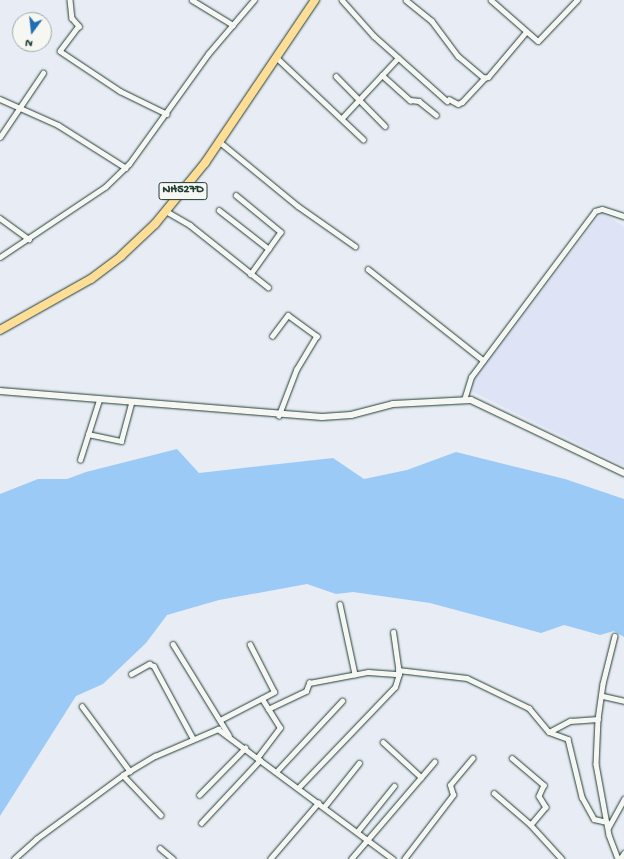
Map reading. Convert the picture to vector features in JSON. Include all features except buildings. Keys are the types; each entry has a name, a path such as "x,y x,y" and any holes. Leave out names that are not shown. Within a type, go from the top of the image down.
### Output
{"highway":[{"name":"NH527D","path":"0,330 91,278 136,242 166,211 220,142 315,0"}],"street":[{"path":"70,0 72,18 79,26 60,51 120,91 167,114"},
{"path":"192,0 233,25"},
{"path":"0,257 105,187 126,168 167,114 208,54 254,0"},
{"path":"342,0 374,36 398,58 448,100 458,104 462,102 484,78 488,77 526,32"},
{"path":"406,0 432,21 458,56 484,78"},
{"path":"491,0 526,32 539,41 577,0"},
{"path":"276,57 363,139"},
{"path":"342,118 398,58"},
{"path":"0,137 43,73"},
{"path":"382,75 410,100 419,101 436,115"},
{"path":"336,76 385,126"},
{"path":"0,99 21,107 90,143 126,168"},
{"path":"220,142 298,206 355,246"},
{"path":"236,195 280,231 252,274"},
{"path":"464,400 467,383 595,211 602,209 624,216"},
{"path":"219,210 269,249"},
{"path":"166,211 184,221 268,287"},
{"path":"0,218 29,239"},
{"path":"368,269 483,360"},
{"path":"272,336 288,315 317,336 297,369 279,416"},
{"path":"0,391 279,416 341,416 393,404 464,400 480,403 624,473"},
{"path":"80,460 99,400"},
{"path":"88,434 121,441 131,403"},
{"path":"340,604 355,674"},
{"path":"298,788 389,695 395,687 398,672 393,632"},
{"path":"615,636 606,667 603,696 598,719 596,764 607,825 619,859"},
{"path":"173,644 230,736"},
{"path":"220,720 275,691 250,645"},
{"path":"130,674 149,664 154,666 193,738"},
{"path":"268,709 306,691 309,682 368,672 457,675 478,682 528,708 549,732 568,739 582,797 594,819 607,825"},
{"path":"603,696 624,701"},
{"path":"201,823 258,759 280,729 262,699"},
{"path":"276,772 342,701"},
{"path":"82,706 130,771"},
{"path":"549,732 570,721 598,719"},
{"path":"15,858 123,775 193,738 214,729 230,736 258,759 392,859"},
{"path":"383,742 421,777"},
{"path":"199,795 245,748"},
{"path":"404,859 453,795 450,785 473,758"},
{"path":"512,758 544,785 539,796 546,807 531,825"},
{"path":"351,859 434,762"},
{"path":"324,807 359,763"},
{"path":"123,775 161,815"},
{"path":"357,832 394,786"},
{"path":"494,793 531,825 562,859"},
{"path":"607,825 624,799"},
{"path":"270,859 318,803"},
{"path":"160,848 173,859"},
{"path":"619,859 624,853"}],"shaded area":[{"path":"602,212 624,227 624,466 471,391 471,383"}],"water":[{"path":"177,449 199,473 333,458 364,479 407,470 456,452 565,479 624,499 624,637 614,631 600,635 564,625 541,633 430,603 353,592 336,594 307,584 219,600 167,615 146,643 103,684 76,696 0,816 0,494 38,479 67,479 86,472"}]}
